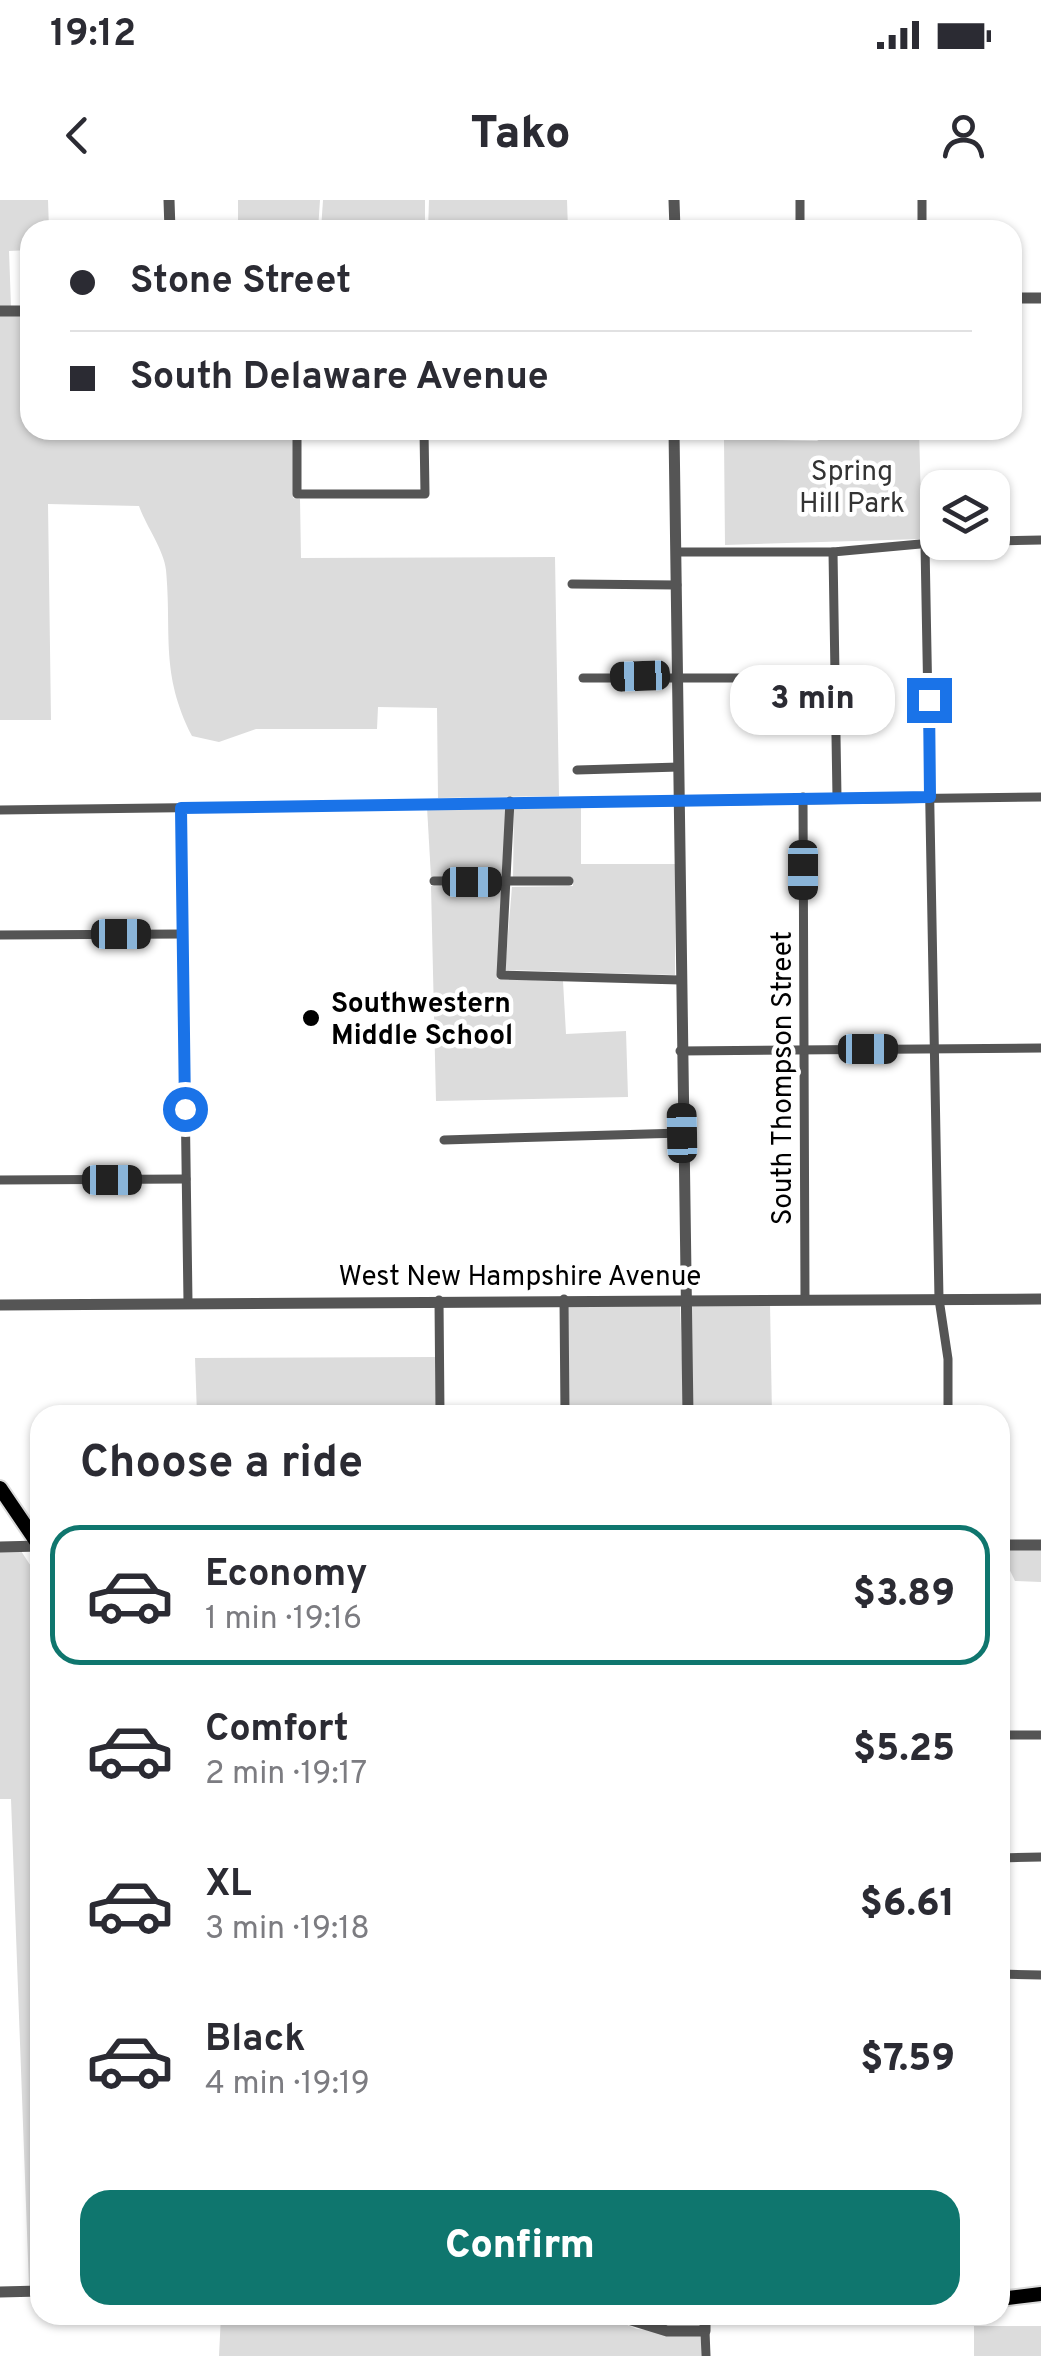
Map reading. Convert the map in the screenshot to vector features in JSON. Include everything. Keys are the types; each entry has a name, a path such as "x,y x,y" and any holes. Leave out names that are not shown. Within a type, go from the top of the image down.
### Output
{"highway":[{"path":"0,1488 30,1532"},
{"path":"1010,2299 1041,2294"},
{"path":"1010,2300 1041,2307"}],"street":[{"path":"297,440 298,494 425,494 424,440"},
{"path":"674,440 688,1405"},
{"path":"1010,540 1041,540"},
{"path":"676,552 833,552 920,544"},
{"path":"833,552 837,798"},
{"path":"924,560 939,1299 948,1358 948,1405"},
{"path":"572,584 677,585"},
{"path":"584,678 834,678"},
{"path":"578,770 679,767"},
{"path":"0,810 1041,796"},
{"name":"South Thompson Street","path":"803,798 805,1299"},
{"path":"510,801 501,975 680,980"},
{"path":"181,808 188,1302"},
{"path":"434,882 569,882"},
{"path":"0,935 183,934"},
{"path":"680,1051 1041,1048"},
{"path":"444,1140 682,1133"},
{"path":"0,1180 186,1179"},
{"path":"564,1299 565,1405"},
{"name":"West New Hampshire Avenue","path":"0,1305 564,1299 1041,1300"},
{"path":"439,1300 440,1405"},
{"path":"1010,1545 1041,1545"},
{"path":"0,1547 30,1546"},
{"path":"1010,1735 1041,1734"},
{"path":"1010,1858 1041,1858"},
{"path":"1010,1974 1041,1975"},
{"path":"0,2292 30,2291"},
{"path":"648,2325 667,2331 705,2332"},
{"path":"705,2325 706,2356"}],"green space":[{"path":"0,200 48,200 49,220 20,220 20,250 9,251 11,306 0,306"},
{"path":"238,200 320,200 319,220 238,220"},
{"path":"323,200 425,200 425,220 322,220"},
{"path":"429,200 567,200 568,220 428,220"},
{"path":"20,315 20,440 293,440 293,498 300,499 301,558 555,557 559,796 438,798 437,708 378,707 377,729 256,729 219,742 192,736 171,673 165,562 139,506 48,504 51,720 0,720 0,316"},
{"name":"Spring Hill Park","path":"724,440 919,440 920,539 725,545"},
{"path":"581,805 581,864 675,864 675,975 505,970 512,887 573,886 572,877 513,878 514,806"},
{"path":"506,806 504,878 431,877 427,807"},
{"path":"431,886 504,887 497,979 563,981 566,1034 626,1031 628,1097 436,1101"},
{"path":"568,1304 680,1304 684,1405 569,1405"},
{"path":"689,1304 770,1304 772,1405 693,1405"},
{"path":"435,1357 436,1405 197,1405 195,1358"},
{"path":"1010,1550 1041,1550 1041,1582 1015,1581 1010,1571"},
{"path":"21,1551 30,1565 30,2287 11,1799 0,1799 0,1552"},
{"path":"221,2325 627,2325 701,2336 701,2356 219,2356"},
{"path":"974,2326 1041,2326 1041,2356 974,2356"}],"place":[{"name":"Southwestern Middle School","path":"311,1018"}],"route":[{"path":"185,1109 181,808 930,797 929,700"}]}
